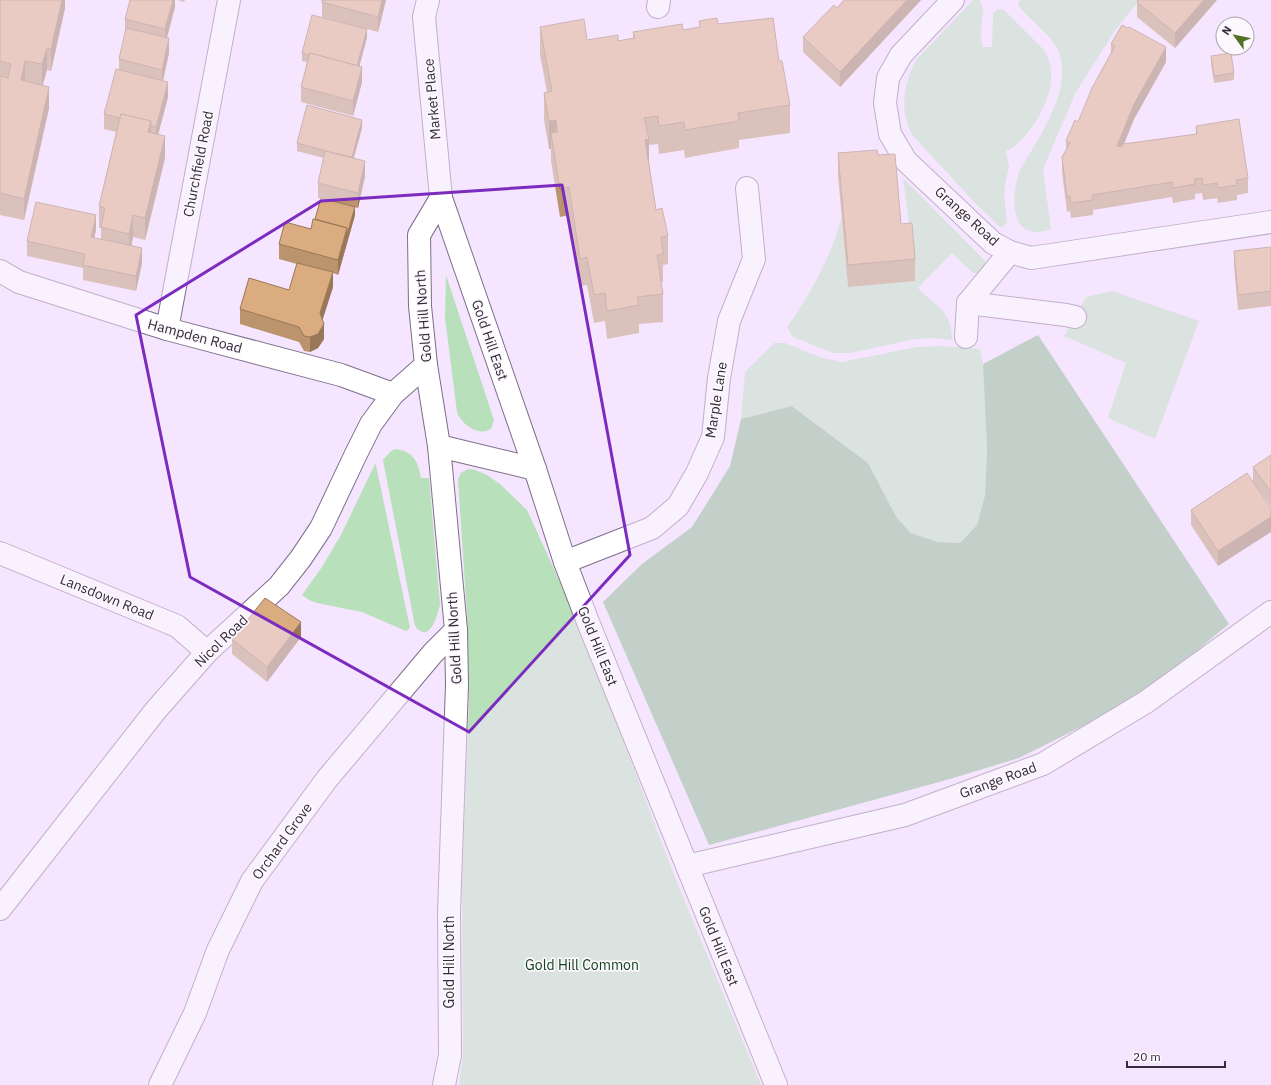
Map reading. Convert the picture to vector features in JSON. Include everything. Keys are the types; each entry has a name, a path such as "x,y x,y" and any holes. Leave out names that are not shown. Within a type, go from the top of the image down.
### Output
{"street":[{"name":"Churchfield Road","path":"167,329 229,0"},
{"name":"Market Place","path":"428,0 424,17 441,198"},
{"name":"Grange Road","path":"952,0 901,55 888,78 885,103 890,134 906,161 993,242 1010,252 1031,258 1271,222"},
{"name":"Marple Lane","path":"565,562 652,528 678,506 697,473 713,437 719,378 729,321 754,259 747,188"},
{"name":"Gold Hill North","path":"441,198 419,235 420,306 426,365 439,446 456,630 457,685 449,912 450,1055 444,1085"},
{"name":"Gold Hill East","path":"441,198 535,469 565,562 776,1085"},
{"path":"966,337 968,304 1010,252"},
{"name":"Hampden Road","path":"0,271 19,282 167,329 341,375 392,394"},
{"path":"968,304 1066,314 1075,317"},
{"name":"Nicol Road","path":"0,909 156,710 207,652 280,586 321,528 371,424 392,394 426,365"},
{"path":"439,446 535,469"},
{"name":"Lansdown Road","path":"0,553 177,626 207,652"},
{"name":"Grange Road","path":"687,866 905,815 1043,764 1146,702 1271,612"},
{"name":"Orchard Grove","path":"160,1085 194,1012 218,950 252,881 328,779 433,653 456,630"}],"highlighted area":[{"path":"562,185 630,555 469,732 190,577 136,315 321,201"}],"green space":[{"path":"973,0 980,0 983,9 981,32 982,47 992,47 993,12 998,9 1004,10 1043,49 1051,68 1050,88 1043,108 1033,126 1021,140 1006,151 1009,167 1004,194 1007,222 1003,227 1000,227 974,202 915,138 906,120 904,109 904,99 908,78 917,59"},
{"path":"1020,0 1139,0 1114,32 1075,94 1043,169 1051,230 1039,232 1027,230 1021,226 1017,219 1014,203 1016,186 1019,172 1045,127 1059,92 1062,75 1061,58 1054,43 1047,34 1022,10 1018,4"},
{"path":"903,178 988,264 978,273 973,273 952,253 918,288 946,315 951,330 952,340 931,338 915,339 850,353 833,353 792,336 787,327 812,288 826,260 842,216 848,287 912,245"},
{"path":"446,275 494,420 491,429 486,431 476,430 466,425 459,417 457,412 445,318"},
{"path":"1112,291 1199,321 1155,439 1108,418 1126,363 1064,336 1086,297"},
{"path":"1038,335 1229,624 1170,673 1115,710 1019,758 950,779 709,845 603,602 642,564 692,527 730,466 741,419 792,406 868,463 897,518 911,533 938,542 960,543 977,525 985,495 987,450 983,364"},
{"path":"774,343 785,343 823,358 842,362 917,347 942,346 980,349 983,364 987,450 985,495 977,525 960,543 938,542 911,533 897,518 868,463 793,406 741,419 745,372"},
{"path":"395,449 407,452 411,455 416,462 421,478 429,478 440,604 435,621 429,630 425,632 420,631 415,626 383,460"},
{"path":"375,464 410,628 406,631 362,612 317,603 302,595 322,567 341,535"},
{"name":"Gold Hill Common","path":"468,469 487,475 500,484 527,510 580,626 674,875 761,1085 459,1085 463,1053 462,890 469,701 467,615 458,479 461,473"}],"building":[{"path":"0,0 62,0 51,49 47,48 42,64 25,61 21,80 49,87 24,199 0,193 0,76 8,78 11,64 0,61"},
{"path":"130,0 173,0 165,29 125,19"},
{"path":"322,0 382,0 378,17 322,2"},
{"path":"844,0 907,0 840,72 803,37 834,5 837,8"},
{"path":"1138,0 1204,0 1175,33 1137,2"},
{"path":"312,15 367,29 357,66 310,53 309,55 302,53"},
{"path":"717,18 718,24 773,18 779,61 782,61 790,105 738,113 739,121 685,130 684,122 659,126 658,116 644,118 649,139 645,140 656,210 662,208 668,236 661,237 663,254 657,255 663,294 637,297 639,305 607,311 605,293 594,295 587,257 580,259 569,187 560,189 551,133 558,132 556,120 549,121 544,93 552,91 540,27 584,19 587,40 618,35 618,41 635,38 633,32 682,24 683,30 700,27 699,21"},
{"path":"1122,25 1128,28 1129,27 1166,47 1134,104 1117,146 1122,147 1123,144 1197,134 1196,126 1239,119 1248,178 1236,180 1237,185 1218,188 1217,183 1203,185 1202,178 1194,179 1195,184 1173,188 1172,182 1092,195 1093,200 1071,203 1070,196 1067,197 1062,157 1070,143 1066,141 1075,120 1078,122 1092,88 1115,46 1111,44"},
{"path":"126,28 169,38 162,70 119,59"},
{"path":"310,53 362,67 353,101 301,87"},
{"path":"1211,56 1231,56 1234,73 1214,76"},
{"path":"116,69 168,82 156,127 151,126 151,121 121,114 120,118 104,114"},
{"path":"307,105 362,120 352,157 297,143"},
{"path":"121,114 151,121 148,132 165,136 145,218 133,215 129,234 101,227 105,208 99,206"},
{"path":"877,150 878,155 895,154 901,224 912,223 915,259 848,265 838,153"},
{"path":"325,151 365,161 358,193 318,183"},
{"path":"321,198 355,207 347,235 347,228 315,219"},
{"path":"36,202 96,215 91,237 142,248 136,276 83,265 85,254 27,241"},
{"path":"313,219 347,228 338,260 279,244 285,222 311,229"},
{"path":"1271,247 1271,291 1238,295 1234,251"},
{"path":"297,263 333,272 320,313 324,324 318,334 310,337 304,336 299,327 240,309 249,278 289,290"},
{"path":"1271,455 1271,492 1253,467"},
{"path":"1247,473 1271,509 1271,517 1218,551 1191,510"},
{"path":"265,598 301,622 267,667 232,639"}]}
